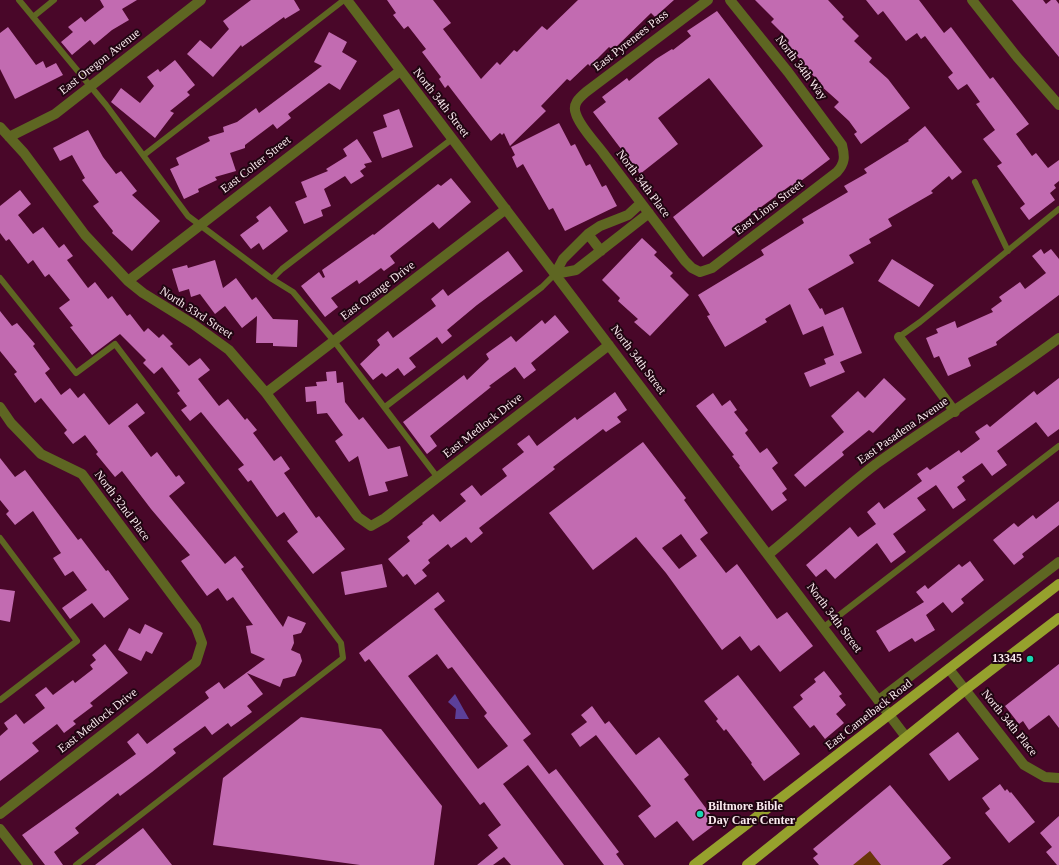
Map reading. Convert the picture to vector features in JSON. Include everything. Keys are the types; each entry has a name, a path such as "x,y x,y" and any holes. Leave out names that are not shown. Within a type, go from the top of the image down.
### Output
{"main road":[{"name":"East Camelback Road","path":"694,865 1059,584"},
{"path":"747,865 965,690 1059,618"}],"street":[{"name":"East Oregon Avenue","path":"9,137 55,114 201,0"},
{"name":"North 34th Street","path":"347,0 769,554 906,737"},
{"name":"East Pyrenees Pass","path":"574,106 578,99 586,92 708,0"},
{"name":"North 34th Way","path":"730,0 788,72 842,145 845,156"},
{"path":"972,0 1017,57 1059,105"},
{"name":"East Colter Street","path":"128,281 400,71"},
{"name":"North 34th Place","path":"574,106 579,121 641,203 686,261 692,268 700,272"},
{"name":"North 33rd Street","path":"0,127 24,153 85,235 128,281 143,293 193,324 229,350 266,393 358,518 371,526"},
{"name":"East Lions Street","path":"700,272 712,268 837,172 843,166 845,156"},
{"path":"555,274 563,258 588,234 600,226 628,215 641,203"},
{"name":"East Orange Drive","path":"266,393 506,210"},
{"path":"555,274 576,270 649,213"},
{"path":"588,234 601,251"},
{"path":"899,337 955,412"},
{"name":"East Pasadena Avenue","path":"769,554 848,486 906,444 1004,379 1059,338"},
{"name":"East Medlock Drive","path":"371,526 385,518 438,478 609,345"},
{"name":"North 32nd Place","path":"0,407 11,422 41,454 82,474 196,627 202,643"},
{"name":"East Camelback Road","path":"879,700 1059,562"},
{"name":"East Medlock Drive","path":"0,814 196,662 202,643"},
{"name":"North 34th Place","path":"949,669 1024,765 1045,777 1059,778"},
{"path":"0,829 28,865"}],"lane":[{"path":"19,0 91,86 144,155 188,216 272,279 293,292 334,341 438,478"},
{"path":"33,17 54,0"},
{"path":"144,155 344,0"},
{"path":"272,279 282,269 452,139"},
{"path":"975,182 1008,251"},
{"path":"899,337 1059,209"},
{"path":"385,407 542,287 555,274"},
{"path":"0,278 76,373 115,344 341,643 343,658 76,865"},
{"path":"824,627 1059,446"},
{"path":"0,538 77,641 0,700"}],"shaded area":[{"path":"455,694 469,719 455,719 456,709 448,702"},
{"path":"865,844 881,865 853,865"}],"building":[{"path":"100,0 137,0 122,9 129,20 112,30 94,45 90,40 72,55 61,42 73,32 68,27 81,17 85,22 104,7"},
{"path":"251,0 294,0 300,10 285,19 284,17 242,47 241,45 213,77 187,54 200,40 211,49 229,29 223,21"},
{"path":"387,0 433,0 451,23 443,29 481,79 497,62 500,65 514,50 517,52 542,26 547,30 578,0 674,0 655,17 651,13 613,50 609,47 590,66 588,64 570,81 567,79 541,106 546,111 510,146 504,133 502,135 500,133 491,141 448,85 445,88 439,79 441,77 422,52 426,49 408,26 404,29 393,15 396,13"},
{"path":"755,0 828,0 844,17 842,19 859,36 854,41 872,58 869,62 888,79 910,108 861,144 854,134 857,132 849,121 834,107 839,102 820,85 821,83 803,66 805,64 785,44 789,40 771,22 774,19"},
{"path":"866,0 919,0 944,33 951,27 990,79 993,77 1029,124 1016,134 1032,156 1036,153 1048,168 1059,160 1059,181 1054,185 1056,188 1050,193 1055,200 1029,220 1020,208 1025,204 997,166 1002,163 983,139 995,130 976,104 980,102 967,84 958,90 948,77 953,73 925,36 921,39 917,33 906,41 883,11 878,15"},
{"path":"1012,0 1043,0 1046,4 1051,0 1056,0 1059,4 1059,57"},
{"path":"717,11 830,159 793,187 791,185 738,224 741,228 703,257 673,217 763,146 709,78 658,118 678,144 640,174 593,112 606,102 602,97 627,78 629,81 656,59 672,49 673,50 691,36 687,31"},
{"path":"8,27 36,65 43,61 46,68 56,63 63,75 15,99 0,69 0,33"},
{"path":"329,32 347,42 342,52 357,61 340,90 329,83 288,114 291,118 277,129 273,124 245,145 245,148 230,153 236,171 215,177 217,180 198,189 199,192 184,199 170,169 179,165 176,158 210,141 208,137 224,132 223,127 237,122 256,108 259,113 322,66 314,62"},
{"path":"175,60 195,85 187,92 190,95 170,111 174,113 155,138 111,102 121,88 140,103 154,86 147,77 158,69 160,72"},
{"path":"399,109 413,147 382,158 373,132 387,127 383,115"},
{"path":"559,123 571,146 575,144 586,166 590,164 602,187 606,185 617,206 565,231 553,208 549,210 523,164 517,168 512,157 515,155 511,147"},
{"path":"925,126 962,172 952,180 949,176 931,191 933,193 888,219 892,226 869,239 871,243 849,255 854,263 808,289 820,309 822,308 825,315 843,307 862,353 840,362 845,372 810,387 804,373 826,364 824,359 834,355 823,326 803,335 790,304 765,319 767,322 725,347 707,316 710,315 698,295 764,255 761,250 804,223 802,219 848,192 844,186 867,173 864,169 909,141 908,140"},
{"path":"88,130 103,157 116,174 121,171 137,191 132,195 160,221 132,251 112,233 113,231 93,206 99,202 82,180 85,178 72,155 60,161 53,148"},
{"path":"357,139 372,162 364,164 366,167 360,171 364,176 351,184 345,176 324,189 331,206 321,210 323,216 304,224 295,202 307,197 301,182 328,171 326,169 347,156 343,149"},
{"path":"451,178 471,202 439,229 433,222 390,256 395,263 384,271 381,268 359,284 357,280 331,298 338,307 325,317 301,286 319,272 323,278 325,277 322,270 373,234 374,235 438,184 441,186"},
{"path":"20,190 31,204 18,215 33,234 43,227 59,248 64,244 73,256 67,260 88,288 95,282 108,299 112,296 127,316 130,314 144,332 148,328 159,338 163,334 173,344 170,346 189,366 200,358 210,370 198,379 219,406 228,399 245,420 247,418 257,430 253,433 274,461 281,456 290,469 284,473 316,518 319,516 345,549 313,574 287,541 298,532 284,512 277,517 251,480 248,482 238,469 244,465 201,412 190,421 181,410 187,406 177,393 180,391 162,367 154,374 143,363 146,360 120,334 92,355 70,327 73,326 59,308 70,300 49,274 45,277 33,260 28,264 9,239 6,241 0,233 0,206"},
{"path":"270,206 288,231 263,250 259,243 251,249 240,235 259,221 256,217"},
{"path":"642,238 657,252 654,255 673,273 670,276 689,295 650,336 634,322 638,319 618,301 620,298 602,280"},
{"path":"1041,249 1044,254 1051,249 1059,259 1059,295 996,342 997,345 968,358 971,366 948,376 939,356 934,358 926,338 938,333 936,329 955,321 957,328 993,312 991,309 1002,301 999,297 1020,282 1025,289 1046,273 1032,256"},
{"path":"508,251 523,271 477,305 447,330 452,336 442,344 437,337 409,358 416,367 404,376 398,368 386,377 382,373 373,380 360,364 380,345 377,340 388,331 393,338 436,306 431,299 443,289 448,296"},
{"path":"892,259 934,285 919,307 878,281"},
{"path":"215,260 223,288 236,278 252,300 256,297 273,319 298,320 297,347 273,346 273,343 256,343 257,316 242,328 225,306 215,314 200,294 191,297 189,289 179,292 172,269 187,265 188,268"},
{"path":"0,311 12,326 17,323 35,344 33,346 50,369 45,373 61,395 70,388 78,398 84,393 109,425 137,403 145,413 128,426 151,457 157,452 176,477 179,475 185,483 169,496 225,564 235,556 244,567 241,569 283,627 288,616 306,623 301,633 293,635 294,643 291,650 300,654 302,661 295,676 283,679 280,687 247,673 263,694 247,706 252,712 231,727 228,723 212,735 205,726 173,749 176,753 152,772 120,796 118,793 75,828 79,833 54,852 63,865 45,865 22,835 136,754 127,742 138,733 147,744 209,698 205,692 219,682 224,689 265,659 251,653 246,626 253,625 233,597 227,601 218,588 207,596 181,561 190,555 151,509 122,471 115,477 96,454 98,452 85,435 73,444 64,433 67,430 41,398 35,403 14,374 17,372 0,351"},
{"path":"555,315 569,332 531,363 536,370 524,379 515,367 489,386 491,387 430,436 437,446 427,454 403,422 464,375 467,380 489,359 486,354 511,336 516,342 542,320 545,324"},
{"path":"336,371 337,383 343,382 345,402 359,420 363,417 388,449 400,446 408,476 385,482 388,491 369,496 358,456 349,462 335,441 343,435 327,413 317,414 316,401 306,402 305,387 317,386 316,382 327,381 326,372"},
{"path":"884,378 906,399 873,433 869,430 842,452 844,455 805,487 794,475 844,432 831,416 858,391 865,398"},
{"path":"1059,378 1059,429 1048,437 1036,422 997,451 1007,465 992,476 982,463 962,477 965,481 957,487 966,500 953,509 936,485 917,498 926,510 893,534 906,552 891,563 877,543 835,579 826,569 816,577 806,565 850,527 858,537 876,524 867,512 879,502 884,509 922,481 917,474 927,467 930,470 959,450 961,453 980,439 975,432 987,424 990,427 1034,391 1037,395"},
{"path":"615,392 627,410 617,417 621,422 606,432 603,429 553,467 555,469 479,528 483,533 471,543 466,537 451,548 448,544 428,560 430,563 422,570 427,576 415,585 407,574 403,577 388,559 410,541 407,537 433,514 440,522 466,501 460,494 472,485 481,496 507,476 502,469 524,452 517,444 529,435 537,446 575,417 577,420"},
{"path":"713,393 722,406 730,400 737,410 734,412 748,430 745,433 760,453 767,448 778,463 772,468 787,489 782,493 787,500 772,511 739,467 740,466 732,456 734,455 696,406"},
{"path":"643,442 686,498 684,500 708,533 700,539 726,573 737,564 777,619 787,612 813,646 780,672 759,645 751,651 740,636 722,650 666,573 636,537 593,570 549,513","holes":["681,534 697,556 679,569 662,548"]},
{"path":"0,458 15,477 25,470 78,540 81,538 106,571 108,570 129,599 104,618 92,603 70,619 62,608 87,590 73,571 65,576 53,558 61,553 33,511 15,525 6,514 9,511 0,500"},
{"path":"1059,501 1059,525 1022,554 1024,557 1014,565 993,540 1014,523 1018,527 1033,515 1036,519"},
{"path":"970,561 984,580 961,599 964,603 952,613 943,602 926,615 935,630 915,642 912,638 889,652 876,631 924,602 916,592 925,585 928,589 959,564 962,567"},
{"path":"382,564 387,587 345,595 341,572"},
{"path":"0,589 15,591 10,622 0,620"},
{"path":"438,592 445,601 434,609 531,734 523,740 549,774 556,769 619,852 616,854 624,865 604,865 528,765 503,784 564,865 511,865 504,857 493,865 477,865 498,848 488,835 501,825 484,802 480,805 369,659 365,662 359,653","holes":["437,654 448,669 452,667 487,713 484,716 508,746 478,769 408,676"]},
{"path":"145,624 163,633 152,654 146,651 141,661 118,650 129,628 140,634"},
{"path":"105,644 128,673 90,703 93,706 73,721 76,724 64,733 57,724 32,743 39,751 0,781 0,736 8,729 4,723 16,714 24,724 45,708 35,695 46,687 53,695 73,680 75,683 93,669 90,665 96,660 92,655"},
{"path":"1059,664 1059,728 1049,715 1029,730 1023,721 1019,724 1005,706"},
{"path":"824,671 842,694 839,696 846,705 836,714 844,723 825,739 814,725 810,728 793,707 803,699 800,695 816,682 814,679"},
{"path":"738,675 800,754 764,781 726,729 724,731 716,721 718,719 704,701"},
{"path":"592,706 605,724 609,721 636,755 659,737 689,775 684,779 717,823 693,841 677,821 655,838 638,816 651,806 596,735 580,747 571,734 587,722 581,715"},
{"path":"301,717 381,729 442,806 434,865 360,865 213,845 223,778"},
{"path":"958,732 979,759 949,781 929,754"},
{"path":"1000,784 1005,791 1007,789 1010,793 1011,792 1035,822 1009,843 985,813 990,809 982,798"},
{"path":"890,785 951,858 942,865 881,865 870,851 853,865 819,865 813,858 818,854 813,849"},
{"path":"1059,816 1059,865 1057,865 1046,852 1052,847 1040,833"},
{"path":"143,828 172,865 95,865"}],"place":[{"name":"13345","path":"1030,659"},
{"name":"Biltmore Bible Day Care Center","path":"700,814"}]}
